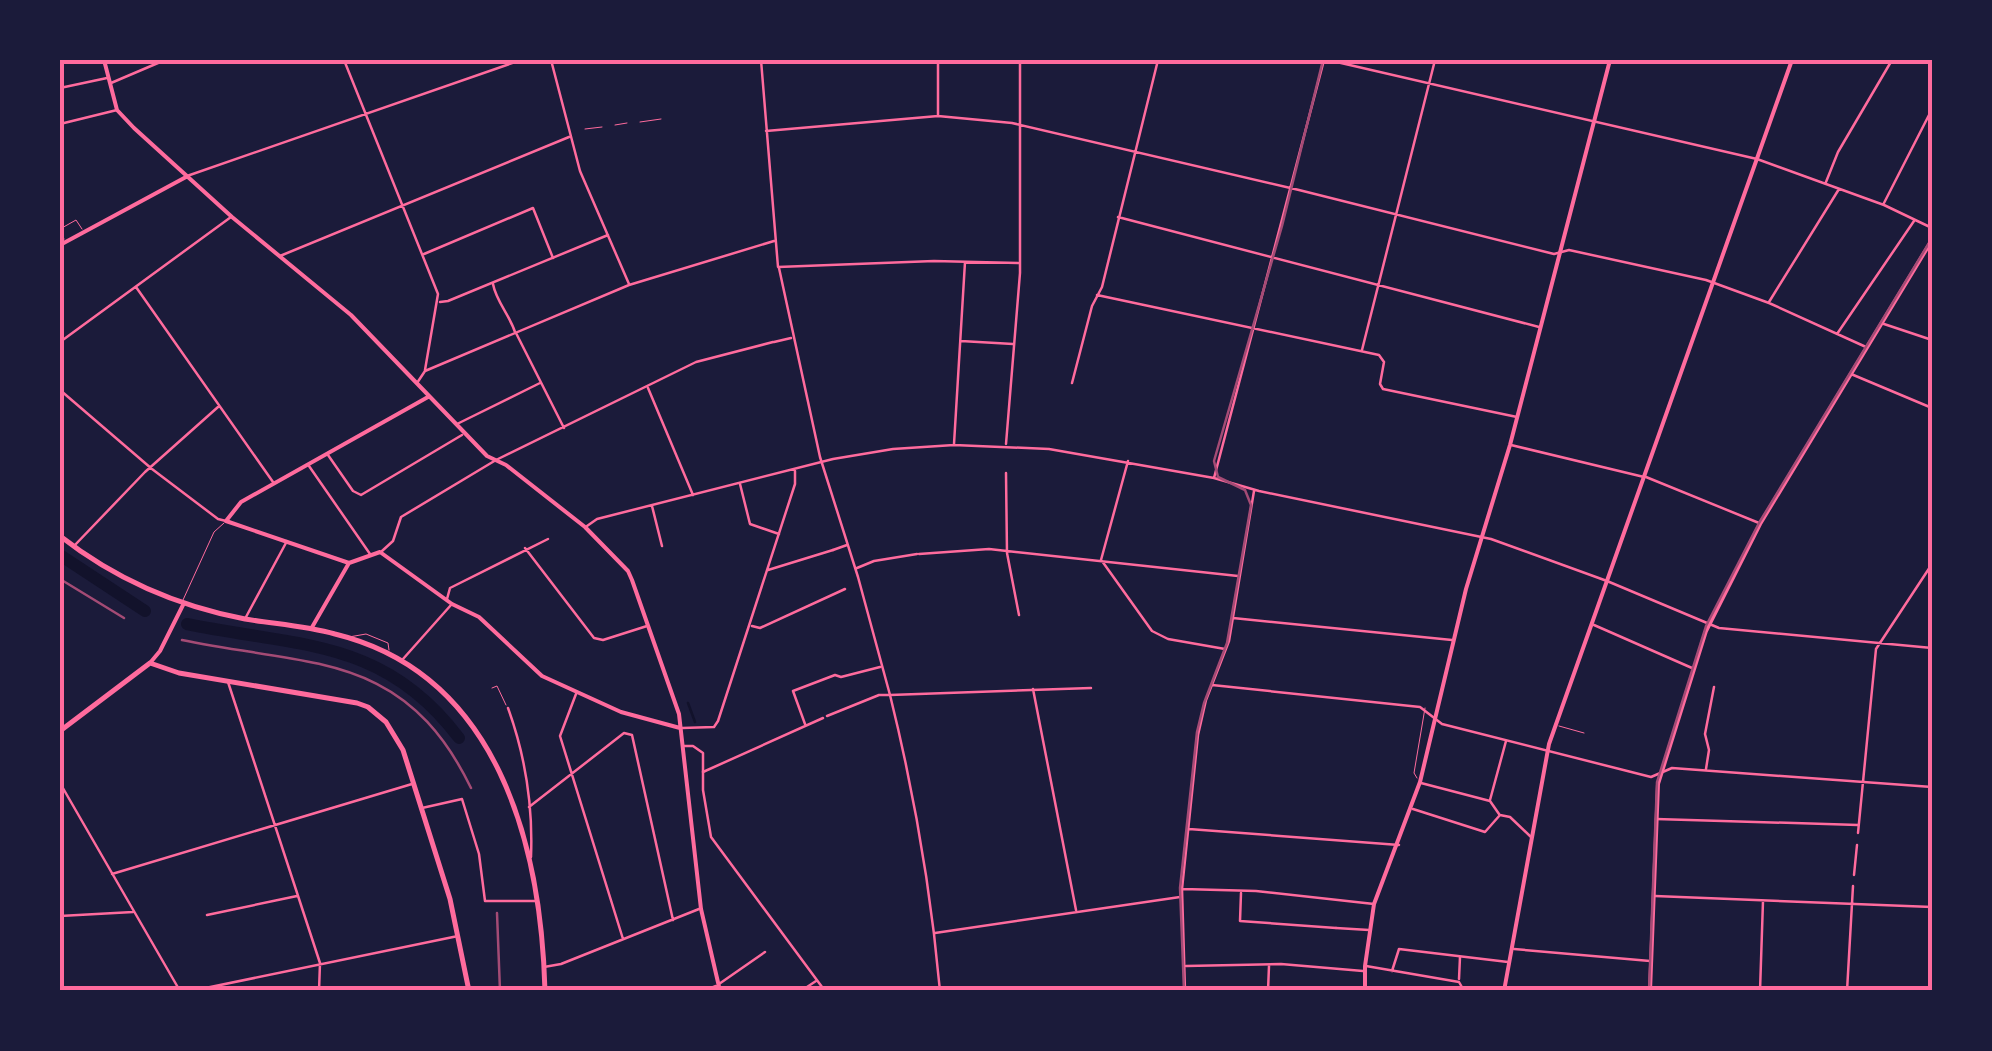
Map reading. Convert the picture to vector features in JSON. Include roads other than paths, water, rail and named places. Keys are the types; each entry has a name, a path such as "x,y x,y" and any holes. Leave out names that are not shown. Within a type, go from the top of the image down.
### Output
{"main road":[{"path":"104,60 117,110 186,176 351,316 487,456 586,527 628,572 678,709 701,909 719,988"},
{"path":"1365,991 1364,969 1374,904 1420,782 1453,640 1510,445 1610,60"},
{"path":"1504,991 1547,751 1792,60"},
{"path":"63,244 186,176"},
{"path":"1650,991 1661,772 1709,625 1760,524 1932,240"},
{"path":"349,563 226,521 242,502 273,482 428,397"},
{"path":"60,536 126,580 182,607 349,637 402,660 443,692 476,732 513,801 531,856 545,991"},
{"path":"311,629 349,563 380,552 449,602 479,618 542,676 622,712 680,728"},
{"path":"60,732 150,663 182,607"},
{"path":"150,663 165,670 357,703 378,714 392,730 414,783 458,936 469,991"}],"street":[{"path":"60,88 109,80 165,60"},
{"path":"346,60 438,294 425,371 417,384"},
{"path":"186,176 521,60"},
{"path":"550,60 569,137 629,285"},
{"path":"761,60 778,266 822,462 860,582 903,748 935,933 940,991"},
{"path":"938,60 938,116"},
{"path":"1006,446 1018,263 1020,60"},
{"path":"1072,383 1158,60"},
{"path":"1214,478 1326,60 1757,159 1884,204 1932,228"},
{"path":"1362,351 1435,60"},
{"path":"1826,184 1838,152 1892,60"},
{"path":"60,124 117,110"},
{"path":"1884,204 1929,114 1932,116"},
{"path":"766,131 938,116 1019,126 1292,188 1554,254 1569,250 1713,282 1867,347"},
{"path":"280,256 569,137"},
{"path":"1768,303 1839,189"},
{"path":"424,254 533,208 553,258"},
{"path":"60,342 232,216"},
{"path":"1118,217 1274,256 1378,288 1541,327"},
{"path":"1837,334 1915,220"},
{"path":"438,302 449,301 608,234"},
{"path":"425,371 629,285 775,240"},
{"path":"954,446 966,262"},
{"path":"778,266 1018,263"},
{"path":"493,283 496,297 508,312 564,428"},
{"path":"136,287 273,482"},
{"path":"1098,296 1379,355 1384,362 1380,384 1384,389 1517,417"},
{"path":"1882,323 1932,340"},
{"path":"380,552 393,541 401,517 496,460 696,362 792,337"},
{"path":"960,342 1014,344"},
{"path":"1851,374 1932,408"},
{"path":"455,425 541,382"},
{"path":"648,386 693,494"},
{"path":"60,390 152,469 226,521"},
{"path":"74,546 219,406"},
{"path":"327,453 353,491 361,495 464,434"},
{"path":"1510,445 1646,477 1760,524"},
{"path":"586,527 597,520 822,462 893,450 1006,446 1128,460 1482,538 1607,581 1709,625 1932,648"},
{"path":"1102,561 1128,460"},
{"path":"308,464 371,555"},
{"path":"680,728 714,727 780,534 795,484 795,469"},
{"path":"1006,473 1007,553 1019,615"},
{"path":"740,483 750,524 780,534"},
{"path":"1185,991 1181,897 1198,734 1226,649 1254,490"},
{"path":"652,505 662,546"},
{"path":"402,660 449,602 450,588 548,538"},
{"path":"245,619 287,540"},
{"path":"768,570 848,544"},
{"path":"526,548 594,638 603,640 648,626"},
{"path":"856,569 874,561 968,549 1240,576"},
{"path":"1102,561 1155,633 1226,649"},
{"path":"1858,833 1879,643 1932,564"},
{"path":"750,625 760,628 860,582"},
{"path":"1233,618 1453,640"},
{"path":"1591,624 1694,668"},
{"path":"806,725 793,691 835,675 841,677 882,666"},
{"path":"228,681 320,964 319,991"},
{"path":"1212,685 1426,708 1442,724 1651,777 1672,768 1932,788"},
{"path":"1705,770 1705,734 1714,687"},
{"path":"1033,688 1076,912"},
{"path":"702,773 879,695 1091,688"},
{"path":"577,690 560,736 624,940"},
{"path":"508,708 522,755 531,856"},
{"path":"529,807 628,733 635,739 673,920"},
{"path":"1490,801 1506,741"},
{"path":"682,746 693,746 703,753 710,837 824,991"},
{"path":"1420,782 1490,801 1500,816"},
{"path":"60,783 180,991"},
{"path":"112,874 414,783"},
{"path":"421,808 462,799 479,854 485,901 537,901"},
{"path":"1412,808 1485,832 1500,816"},
{"path":"1500,816 1510,817 1532,838"},
{"path":"1656,819 1860,826"},
{"path":"1188,829 1399,845"},
{"path":"1854,875 1857,845"},
{"path":"1847,991 1854,886"},
{"path":"1182,889 1374,904"},
{"path":"1242,891 1240,921 1370,930"},
{"path":"206,915 298,896"},
{"path":"1654,896 1932,907"},
{"path":"935,933 1181,897"},
{"path":"1760,991 1762,900"},
{"path":"544,967 701,909"},
{"path":"60,916 135,912"},
{"path":"190,991 458,936"},
{"path":"1512,949 1652,961"},
{"path":"1392,971 1399,950 1510,962"},
{"path":"703,991 719,988 765,952"},
{"path":"1460,956 1458,982 1463,990 1472,991"},
{"path":"1268,965 1268,991"},
{"path":"1184,966 1364,969 1458,982"},
{"path":"800,991 816,980"}],"lane":[{"path":"640,122 661,119"},
{"path":"615,125 627,124"},
{"path":"585,129 602,127"},
{"path":"63,244 60,230 76,220 84,232"},
{"path":"182,607 183,596 214,532 226,521"},
{"path":"492,688 497,686 508,708"},
{"path":"1420,782 1414,772 1426,708"},
{"path":"1556,725 1584,734"}],"waterway":[{"path":"60,555 145,611"},
{"path":"187,624 302,644 369,664 400,681 430,705 459,738"},
{"path":"688,703 695,722"}],"tram line":[{"path":"1184,991 1180,888 1197,732 1227,643 1251,505 1245,490 1218,477 1214,461 1282,226 1323,60"},
{"path":"1649,991 1657,782 1706,626 1759,523 1932,238"}],"railway":[{"path":"60,579 124,618"},
{"path":"182,640 312,662 349,672 384,688 416,710 445,743 471,788"},
{"path":"497,913 500,991"}]}
